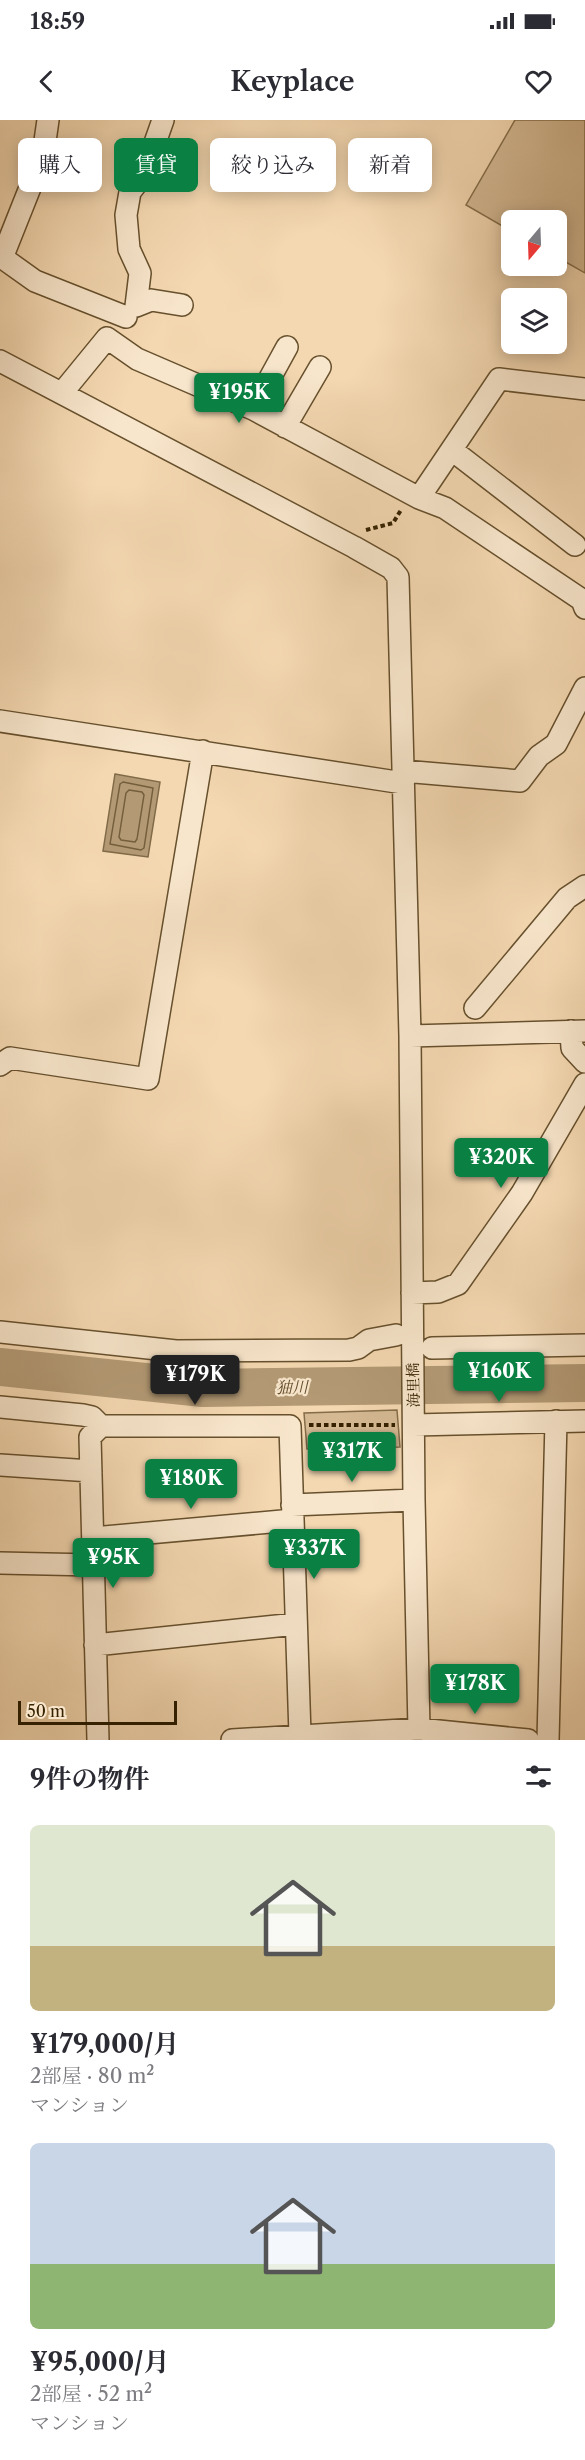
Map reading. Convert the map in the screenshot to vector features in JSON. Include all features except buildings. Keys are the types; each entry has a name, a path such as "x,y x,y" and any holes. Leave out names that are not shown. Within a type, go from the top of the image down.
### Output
{"street":[{"path":"48,120 43,155 1,257 35,281 131,311"},
{"path":"131,311 140,273 129,249 126,215 130,192 144,174 162,120"},
{"path":"62,393 131,311 151,300 182,305"},
{"path":"107,338 137,359 253,409 415,496 446,508 584,603"},
{"path":"253,409 287,347"},
{"path":"0,360 350,545"},
{"path":"285,427 320,367"},
{"path":"415,496 452,450 499,380 585,389"},
{"path":"452,450 575,545"},
{"name":"海里橋","path":"350,545 391,568 398,577 410,1036 412,1293 422,1349 413,1422 419,1729"},
{"path":"0,721 403,777 520,781 539,756 556,744 585,688"},
{"path":"0,1065 10,1058 148,1079 203,751"},
{"path":"475,1008 567,898 584,889"},
{"path":"410,1036 578,1031 572,1048 585,1062"},
{"path":"412,1293 438,1292 458,1284 522,1193 585,1084"},
{"path":"0,1332 176,1351 349,1350 358,1348 369,1340 396,1335"},
{"path":"422,1349 585,1345"},
{"path":"0,1407 83,1415 92,1417 101,1426 290,1426 300,1736"},
{"path":"548,1740 556,1421"},
{"path":"413,1422 585,1421"},
{"path":"98,1740 90,1437 101,1426"},
{"path":"0,1465 91,1472"},
{"path":"93,1538 414,1500"},
{"path":"0,1563 93,1565"},
{"path":"95,1645 296,1624"},
{"path":"232,1740 419,1729 500,1739 528,1740"}],"path":[{"path":"350,545 366,529 393,523 415,496"},
{"path":"290,1426 413,1422"}],"shaded area":[{"path":"515,120 585,120 585,273 567,263 567,210 501,210 501,225 466,205"},
{"path":"397,1410 400,1447 307,1449 304,1413"}],"water":[{"path":"115,774 160,782 148,857 103,851"}],"waterway":[{"name":"㹨川","path":"0,1367 203,1388 585,1383"}]}
